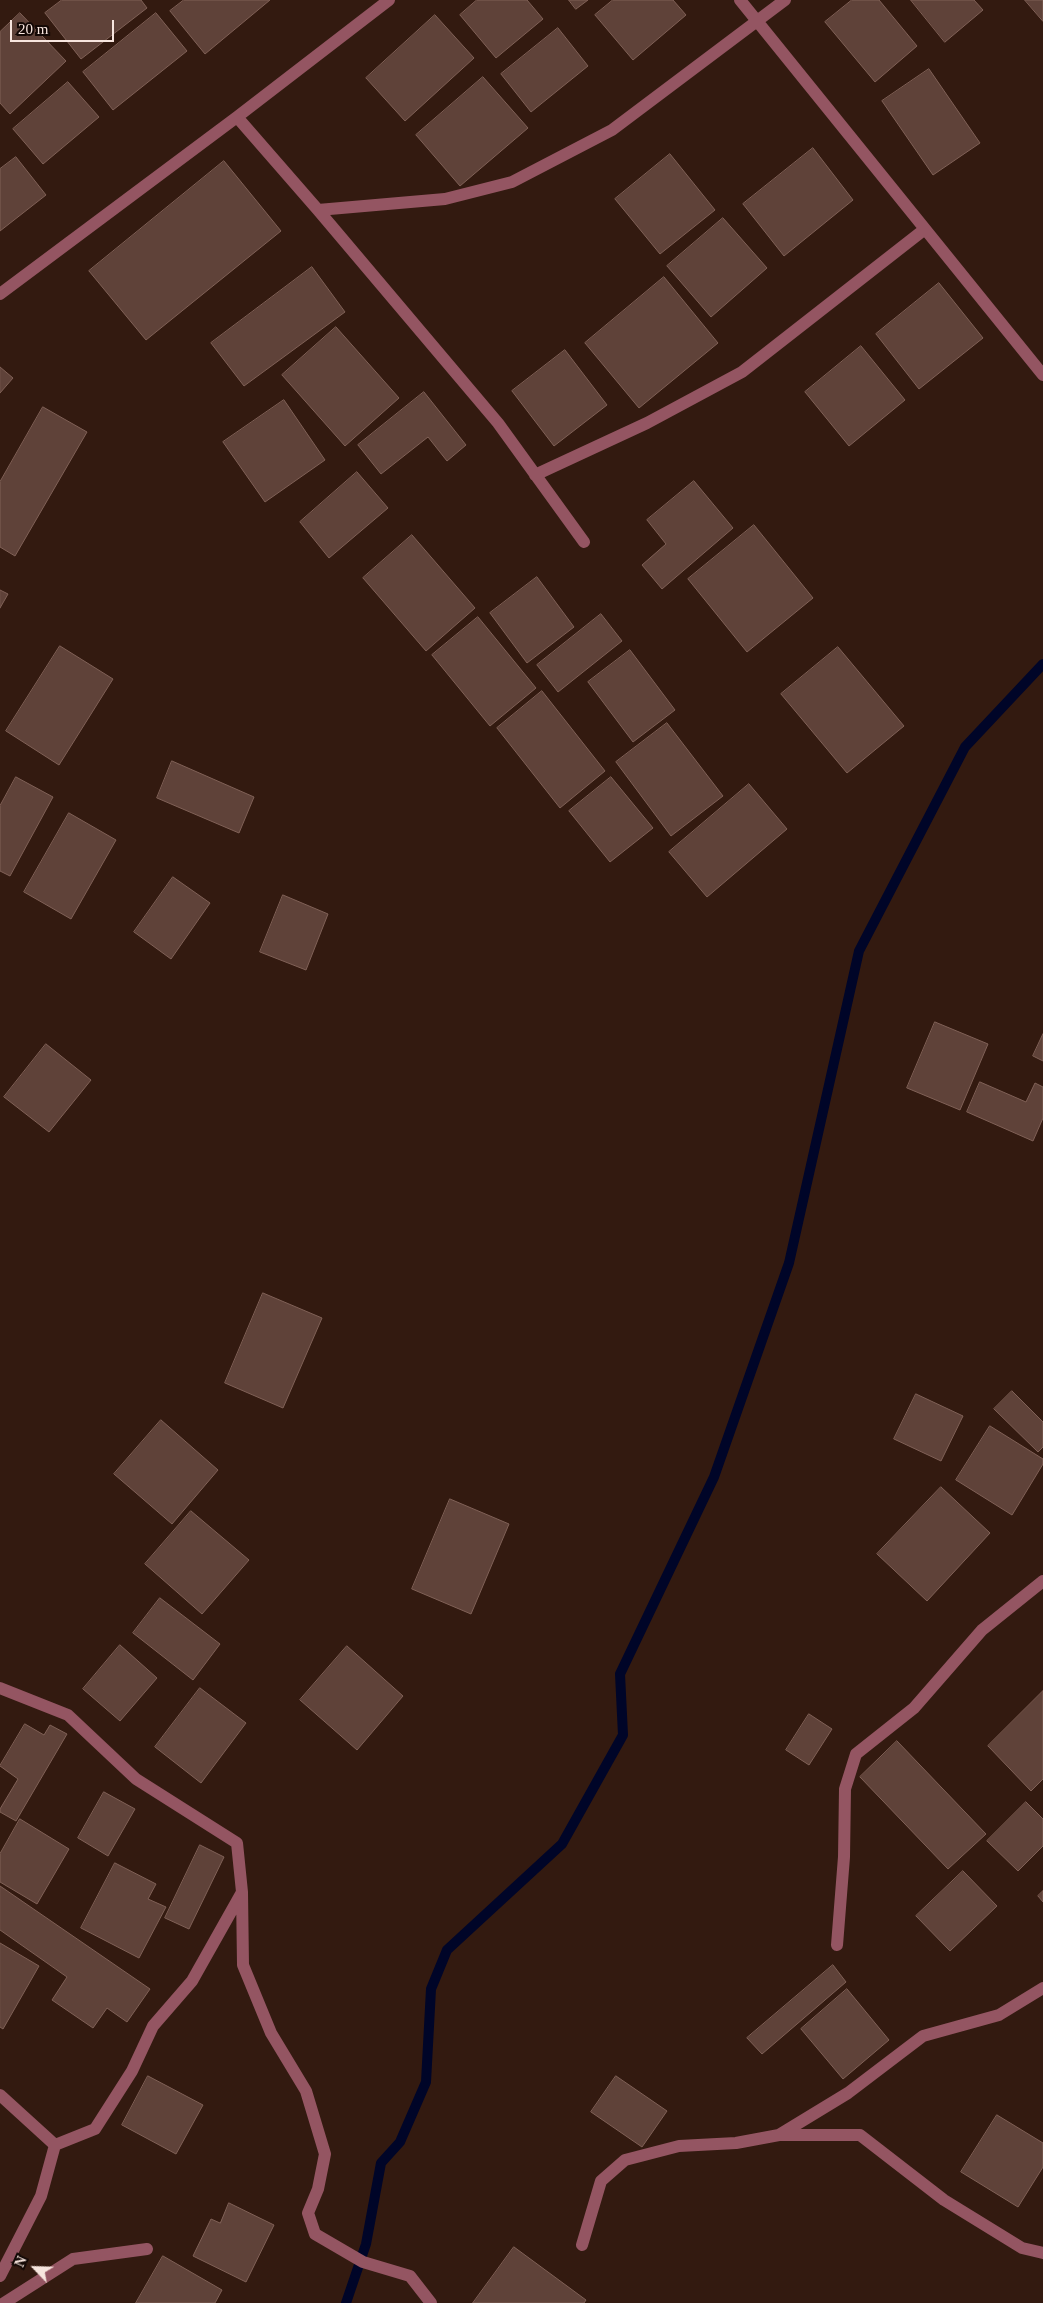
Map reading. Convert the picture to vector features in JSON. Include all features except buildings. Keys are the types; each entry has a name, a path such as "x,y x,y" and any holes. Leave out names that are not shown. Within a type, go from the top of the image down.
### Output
{"street":[{"path":"0,294 237,117 389,0"},
{"path":"740,0 1043,375"},
{"path":"318,210 444,199 512,182 612,130 785,0"},
{"path":"237,117 498,424 584,542"},
{"path":"535,475 647,423 742,372 925,229"},
{"path":"837,1945 844,1857 845,1789 856,1754 914,1708 982,1630 1043,1581"},
{"path":"0,1688 68,1715 136,1779 237,1843 242,1892 243,1965 271,2034 306,2091 324,2154 318,2189 308,2213 315,2234 363,2262 410,2276 431,2303"},
{"path":"56,2145 95,2129 132,2071 153,2026 192,1981 242,1892"},
{"path":"779,2135 848,2093 923,2036 999,2015 1043,1988"},
{"path":"0,2095 56,2145"},
{"path":"582,2245 601,2181 624,2160 679,2146 736,2143 779,2135 860,2135 944,2200 1022,2248 1043,2253"},
{"path":"0,2276 42,2196 56,2145"},
{"path":"4,2303 73,2259 147,2249"}],"waterway":[{"path":"346,2303 366,2244 381,2163 400,2142 426,2082 431,1989 447,1950 562,1844 623,1735 620,1674 714,1477 789,1263 859,951 965,747 1043,664"}]}
